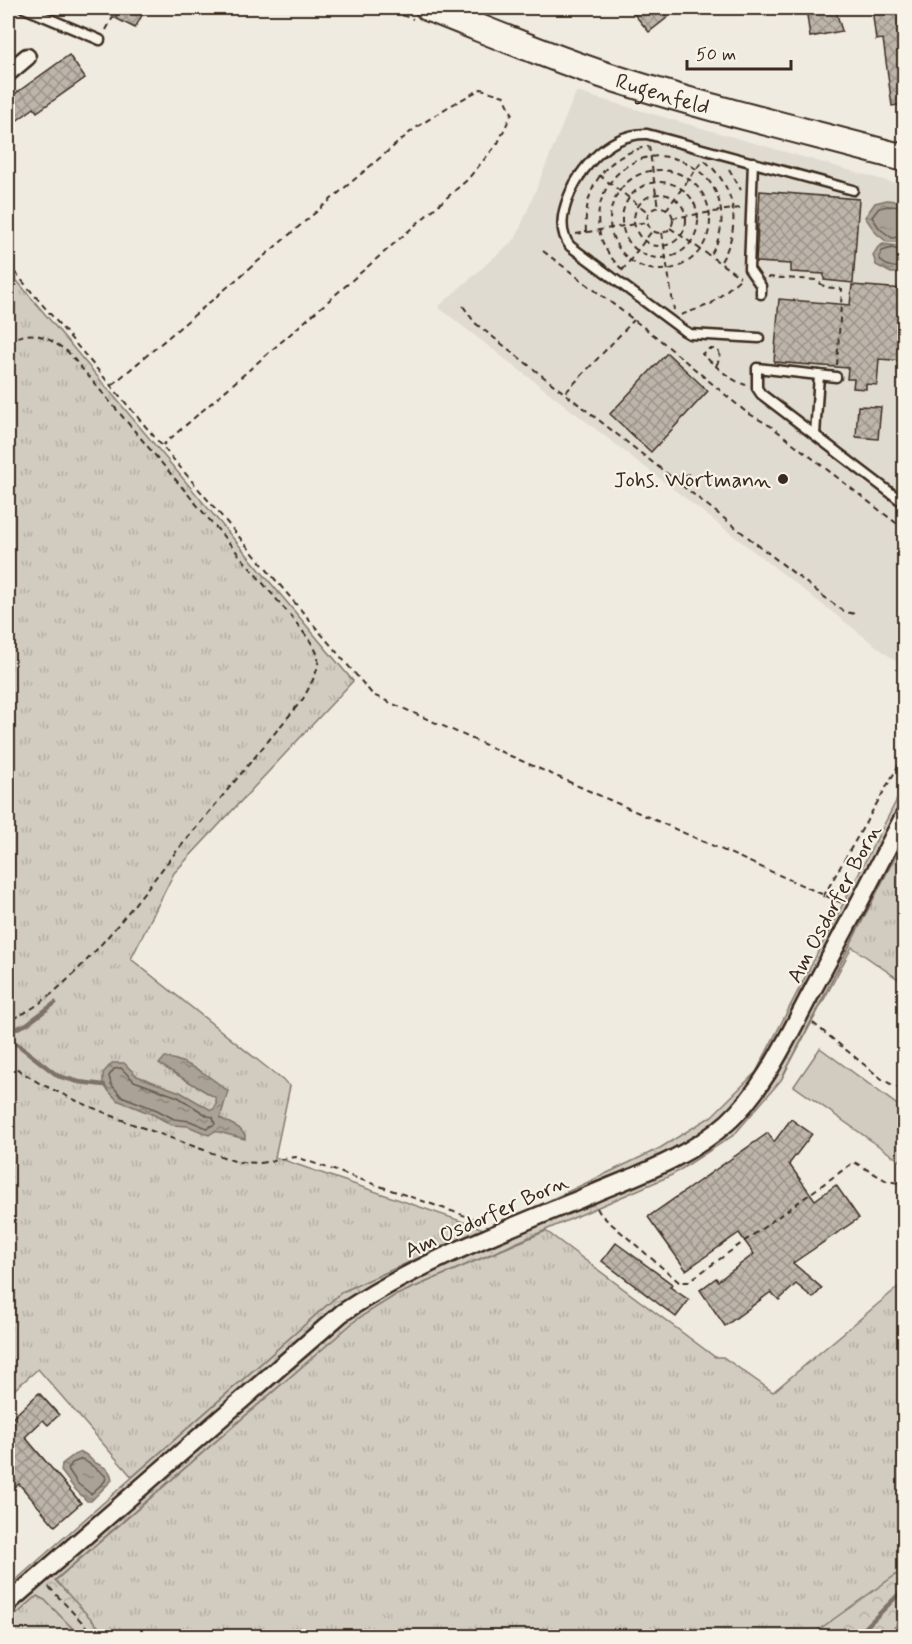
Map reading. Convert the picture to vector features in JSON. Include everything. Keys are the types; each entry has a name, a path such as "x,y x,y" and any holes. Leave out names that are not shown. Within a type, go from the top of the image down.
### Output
{"main road":[{"name":"Rugenfeld","path":"429,8 607,76 757,120 904,158"}],"street":[{"path":"8,73 27,57"},
{"name":"Am Osdorfer Born","path":"8,1603 342,1313 371,1293 505,1231 671,1161 701,1144 729,1121 764,1077 801,1013 904,816"}],"lane":[{"path":"24,8 100,40"},
{"path":"759,339 690,334 570,246 564,236 563,216 577,178 599,153 622,139 635,134 647,134 853,190"},
{"path":"753,162 750,268 761,286 761,294"},
{"path":"836,377 757,368 757,388 761,394 904,503"},
{"path":"815,435 819,375"}],"path":[{"path":"100,40 118,8"},
{"path":"112,385 414,129 481,89 504,96 512,113 498,143 467,180 162,445"},
{"path":"647,134 658,208"},
{"path":"586,232 586,208 589,196 600,175 608,166 627,153 649,146"},
{"path":"710,151 732,172 741,192"},
{"path":"623,270 605,248 598,230 598,210 604,191 616,175 632,164 650,158 679,160 696,169 716,192 722,220 719,239 710,256"},
{"path":"666,210 703,160 712,167 726,186 734,208 735,220 731,243 720,263"},
{"path":"587,165 650,213"},
{"path":"652,170 672,171 689,179 703,194 709,212 707,235 700,249 682,264 667,269 648,268 630,260 617,246 610,228 612,204 619,190 637,175 652,170"},
{"path":"654,182 669,183 682,189 693,200 698,214 697,229 691,242 680,253 666,258 651,257 637,250 627,240 622,226 623,211 629,197 640,187 654,182"},
{"path":"663,193 675,198 681,203 687,216 685,230 681,236 674,243 664,246 644,241 634,224 634,214 638,205 643,199 656,194 663,193"},
{"path":"658,208 666,210 672,218 670,228 662,233 652,231 647,222 650,213 658,208"},
{"path":"672,218 743,208"},
{"path":"564,236 647,222"},
{"path":"670,228 742,278"},
{"path":"615,280 652,231"},
{"path":"662,233 675,316 693,312 711,303 742,278 780,277 816,280 825,287 842,289 836,377"},
{"path":"543,251 634,320 746,412 772,428 900,526 904,532"},
{"path":"8,264 373,695 824,897 856,908"},
{"path":"463,306 475,324 823,596 845,612 856,614"},
{"path":"565,393 634,320"},
{"path":"8,342 19,335 47,337 68,352 294,620 318,652 318,672 303,699 92,954 46,999 32,1009 8,1020"},
{"path":"716,366 720,358 719,352 708,349 702,354 716,366 736,382 757,388"},
{"path":"670,476 679,477 690,474"},
{"path":"824,897 904,756"},
{"path":"801,1013 883,1080 904,1091"},
{"path":"8,1064 39,1083 76,1101 237,1162 278,1162 296,1157 461,1213 505,1231"},
{"path":"591,1194 601,1215 679,1282 688,1282 854,1162 887,1181 904,1184"},
{"path":"39,1576 95,1636"}],"shaded area":[{"name":"Johs. Wortmann","path":"576,92 904,186 904,652 898,663 438,307 516,238"}],"green space":[{"path":"8,270 353,681 174,873 131,959 290,1086 275,1157 484,1229 342,1292 132,1477 38,1369 8,1395"},
{"path":"904,786 904,839 781,1080 734,1135 672,1175 394,1296 357,1319 55,1580 107,1636 80,1636 45,1600 37,1596 8,1622 8,1587 342,1292 544,1203 660,1148 712,1116 756,1072"},
{"path":"904,839 904,983 852,947 781,1080"},
{"path":"820,1048 904,1110 904,1154 900,1161 794,1086"},
{"path":"546,1231 715,1357 723,1357 773,1392 904,1282 904,1636 820,1636 815,1633 810,1636 107,1636 55,1581 357,1319 394,1296"},
{"path":"904,1569 904,1615 888,1636 810,1636"},
{"path":"37,1596 45,1600 80,1636 8,1636 8,1622"}],"water":[{"path":"887,200 904,202 904,242 887,242 876,233 865,217 875,203"},
{"path":"883,244 904,247 904,273 891,273 876,265 873,255"},
{"path":"165,1057 183,1062 198,1070 228,1091 220,1118 239,1128 245,1135 245,1139 215,1131 209,1135 188,1126 172,1125 117,1100 103,1082 103,1073 112,1063 124,1063 137,1076 180,1092 211,1110 214,1109 216,1098 159,1064"},
{"path":"81,1452 108,1470 112,1480 91,1501 87,1501 74,1488 61,1471 62,1464"}],"building":[{"path":"121,8 146,8 135,28 115,18"},
{"path":"629,8 661,8 668,17 649,32"},
{"path":"806,8 835,8 842,31 810,37"},
{"path":"872,8 904,8 904,104 892,106 883,39 876,40"},
{"path":"69,55 85,78 37,112 34,108 8,127 8,99"},
{"path":"760,191 859,199 853,283 824,280 824,274 791,272 791,264 756,262"},
{"path":"852,285 904,289 904,361 879,359 877,385 866,384 866,389 853,388 854,379 847,379 848,368 774,362 779,299 850,305"},
{"path":"667,353 708,391 651,452 610,414"},
{"path":"858,406 881,407 878,439 856,437"},
{"path":"791,1119 812,1134 789,1164 815,1200 836,1185 859,1218 793,1263 822,1288 813,1298 796,1284 779,1300 771,1292 725,1326 700,1290 716,1278 718,1281 754,1254 739,1233 686,1270 648,1217 768,1133 774,1142"},
{"path":"616,1243 672,1284 670,1287 689,1300 676,1317 602,1261"},
{"path":"39,1393 59,1415 48,1425 43,1420 25,1437 81,1503 55,1526 19,1484 8,1493 8,1422"}],"waterway":[{"path":"8,1032 27,1024 55,1003"},
{"path":"8,1037 58,1076 79,1082 104,1085"},
{"path":"857,1636 904,1589"}],"place":[{"name":"Johs. Wortmann","path":"783,479"}]}
